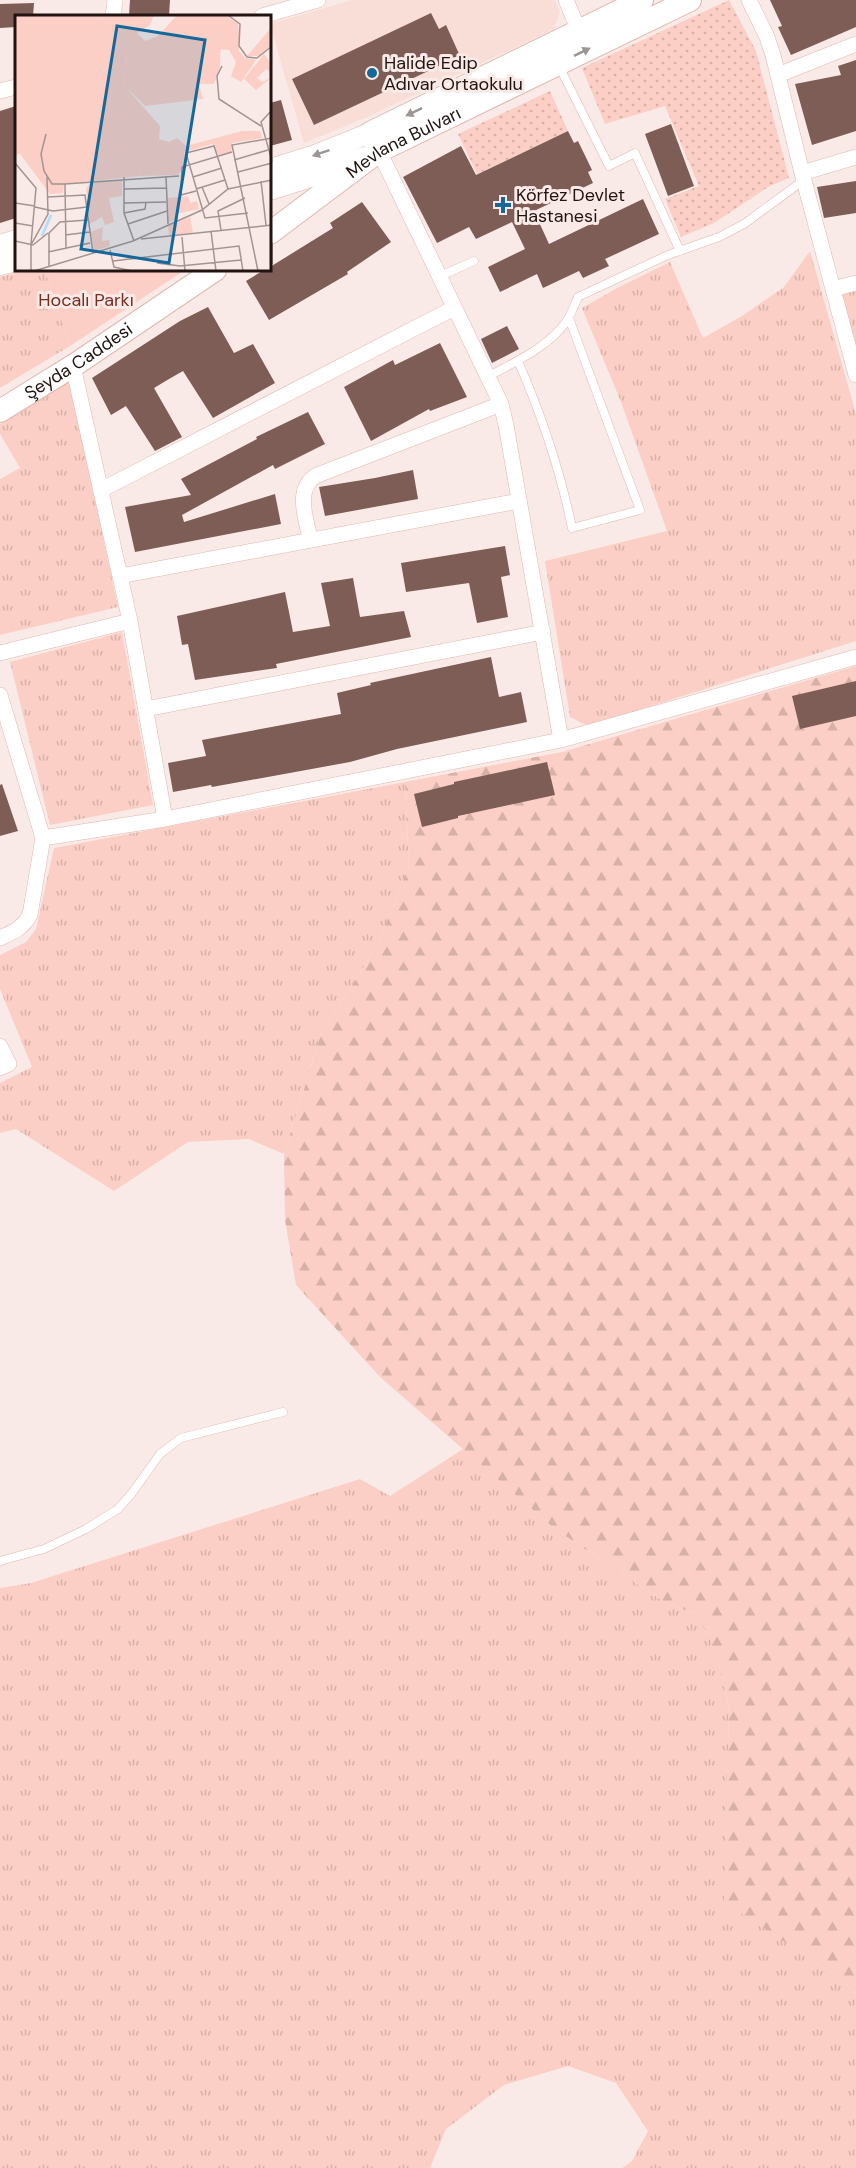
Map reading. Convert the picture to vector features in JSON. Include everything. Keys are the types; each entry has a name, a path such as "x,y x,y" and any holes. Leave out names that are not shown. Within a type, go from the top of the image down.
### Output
{"main road":[{"name":"Mevlana Bulvarı","path":"554,55 579,31 642,0"},
{"name":"Mevlana Bulvarı","path":"374,142 554,55 690,0"},
{"path":"272,232 294,217 374,142"},
{"name":"Şeyda Caddesi","path":"0,411 73,366 212,272"}],"street":[{"path":"113,15 115,0"},
{"path":"266,15 318,0"},
{"path":"566,0 579,31"},
{"path":"749,0 767,37 778,75 856,375"},
{"path":"778,75 856,44"},
{"path":"0,91 15,87"},
{"path":"374,142 501,404 561,740"},
{"name":"Mevlana Bulvarı","path":"272,168 315,155 374,142"},
{"name":"Mevlana Bulvarı","path":"272,189 311,177 374,142"},
{"path":"803,176 856,157"},
{"path":"0,244 15,240"},
{"path":"0,265 15,261"},
{"path":"833,289 856,283"},
{"path":"100,490 453,308"},
{"path":"73,366 130,621 165,819"},
{"path":"310,539 303,489 315,476 501,404"},
{"path":"120,576 519,501"},
{"path":"0,653 130,621"},
{"path":"146,709 543,632"},
{"path":"43,838 165,819 561,740 856,657"},
{"path":"0,695 43,838 30,915 26,923 17,930 0,938"},
{"path":"0,1046 9,1064 0,1068"}],"lane":[{"path":"554,55 609,166 635,153 680,251"},
{"path":"487,376 518,361 558,332 569,318 578,297 680,251 719,237 744,224 803,176"},
{"path":"438,277 474,261"},
{"path":"518,361 551,442 564,485 572,528 640,510 569,318"},
{"path":"0,1561 44,1549 86,1529 118,1509 160,1454 181,1438 283,1412"}],"shaded area":[{"name":"Halide Edip Adıvar Ortaokulu","path":"352,0 555,0 560,11 554,29 365,118 304,143 272,31 272,23"}],"green space":[{"path":"729,0 756,51 789,178 768,187 714,223 681,237 665,199 699,186 665,106 605,124 582,68"},
{"path":"550,91 568,131 477,174 458,134"},
{"path":"810,251 856,414 856,641 588,726 570,717 545,561 667,531 621,402 582,308 670,262 703,338 742,316 784,287"},
{"path":"19,272 46,272 70,346 0,388 0,277"},
{"name":"Hocalı Parkı","path":"46,272 182,272 70,346"},
{"path":"856,283 856,375 833,289"},
{"path":"69,380 118,607 0,635 0,479 20,468 0,434 0,424"},
{"path":"122,632 153,805 50,825 10,662"},
{"path":"856,666 856,1994 842,1980 724,1902 729,1708 715,1649 696,1613 669,1605 555,1529 380,1377 296,1285 285,1220 284,1154 321,1034 377,946 409,865 405,782 562,752"},
{"path":"405,782 409,865 377,946 321,1034 284,1154 249,1139 188,1142 114,1191 16,1129 0,1133 0,1083 32,1067 0,989 0,955 26,942 36,929 54,848"},
{"path":"463,1449 555,1529 669,1605 696,1613 715,1648 729,1708 725,1902 842,1980 856,1994 856,2168 623,2168 632,2161 648,2131 616,2083 568,2066 504,2085 446,2129 430,2168 0,2168 0,1588 31,1583 360,1479 390,1496"}],"building":[{"path":"130,0 170,0 169,15 129,15"},
{"path":"770,0 856,0 856,27 791,55 778,27 782,26"},
{"path":"34,3 33,15 15,15 15,27 0,28 0,4"},
{"path":"431,13 439,29 446,25 460,56 314,125 292,79"},
{"path":"856,60 856,131 812,145 795,84 841,75 838,66"},
{"path":"281,100 292,140 272,145 272,102"},
{"path":"15,106 15,218 0,223 0,111"},
{"path":"671,124 694,186 668,196 645,134"},
{"name":"Körfez Devlet Hastanesi","path":"568,131 574,143 578,141 592,170 588,172 593,183 534,211 549,244 643,199 659,234 605,259 609,266 583,278 579,271 543,288 537,274 500,292 488,267 525,249 512,222 476,239 469,227 437,243 403,177 461,146 476,175"},
{"path":"856,181 856,213 824,218 817,187"},
{"path":"362,202 391,242 347,272 348,274 269,320 246,281 261,272 272,272 272,266 333,228 330,223"},
{"path":"208,307 234,353 253,344 275,383 213,418 183,371 154,388 182,437 155,451 126,406 111,415 92,378 180,321"},
{"path":"507,326 519,349 492,363 481,339"},
{"path":"440,343 467,397 430,411 429,409 371,441 344,387 393,360 395,365"},
{"path":"308,412 325,444 275,469 273,465 182,515 184,522 275,494 281,524 135,552 125,507 191,495 181,479 257,439 256,437"},
{"path":"413,470 418,499 325,516 319,487"},
{"path":"505,546 510,575 501,577 508,617 477,623 469,583 406,592 401,563"},
{"path":"353,578 360,617 404,611 411,637 276,664 277,668 195,680 188,644 182,645 177,616 285,592 293,632 330,626 321,583"},
{"path":"491,657 499,697 521,692 527,722 397,749 350,762 173,792 168,763 206,756 202,740 341,714 337,693 371,685 370,683"},
{"path":"856,681 856,716 800,729 792,696"},
{"path":"547,762 555,795 458,816 458,818 422,827 414,794 454,784 454,782"},
{"path":"2,784 18,831 0,836 0,785"}],"place":[{"name":"Halide Edip Adıvar Ortaokulu","path":"372,73"},
{"name":"Körfez Devlet Hastanesi","path":"503,205"}]}
